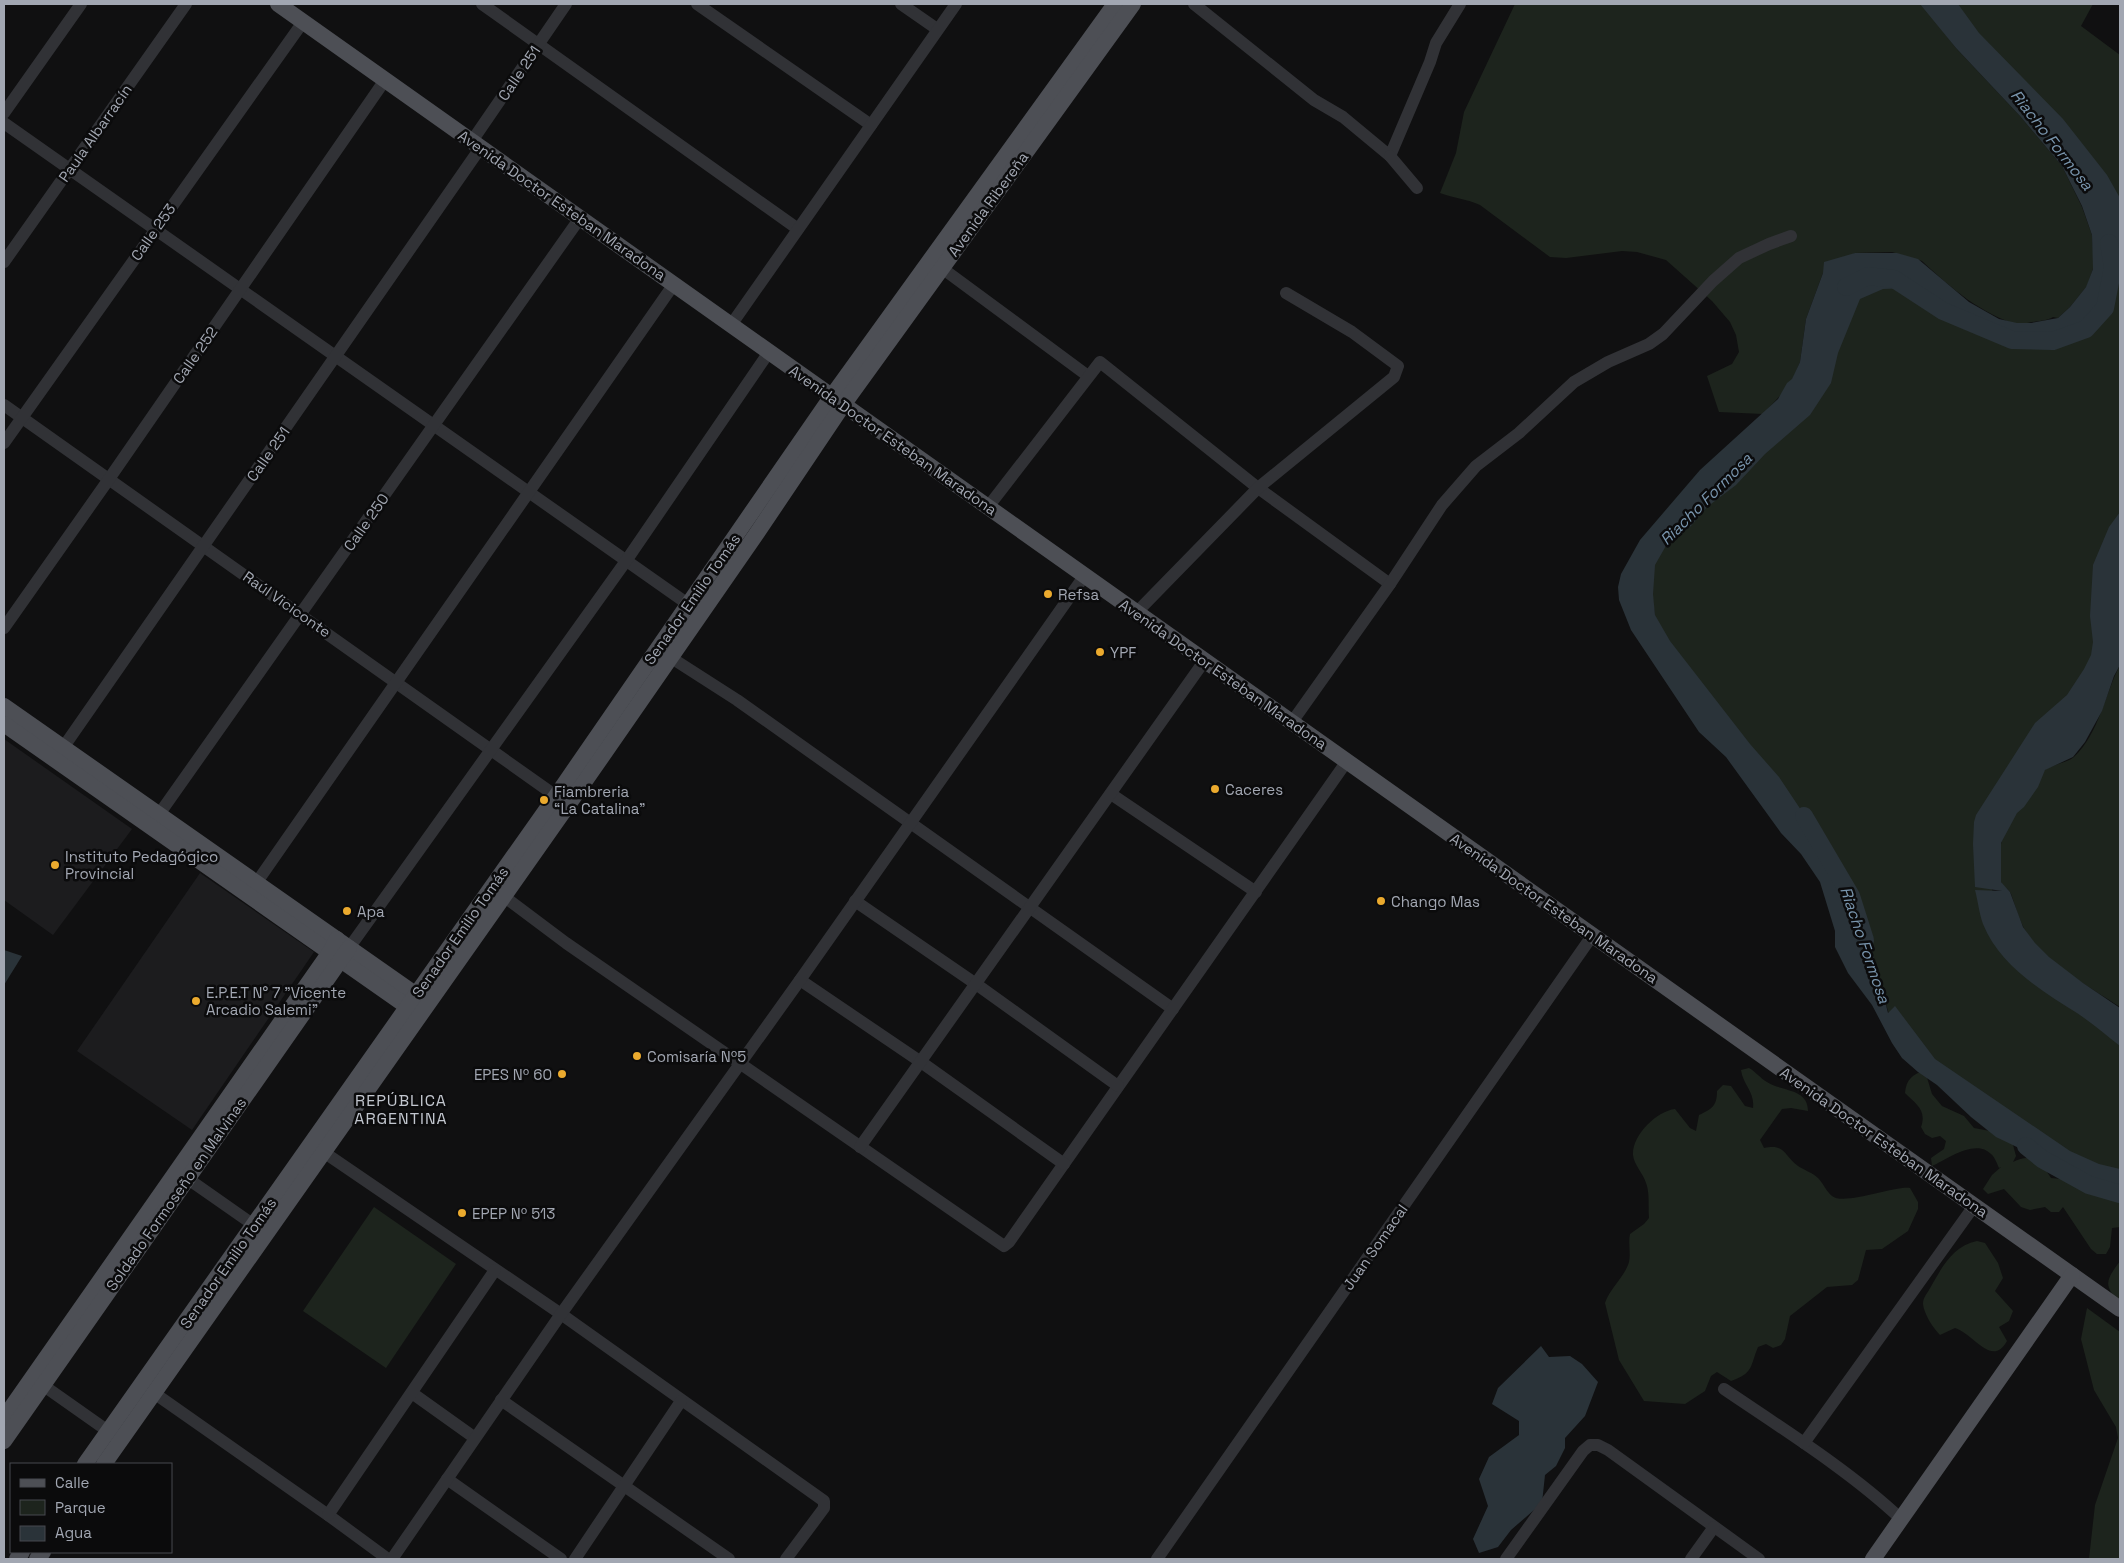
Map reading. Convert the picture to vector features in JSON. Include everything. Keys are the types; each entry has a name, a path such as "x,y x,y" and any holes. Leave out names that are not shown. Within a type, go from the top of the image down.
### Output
{"main road":[{"name":"Avenida Doctor Esteban Maradona","path":"278,4 2120,1309"},
{"name":"Avenida Ribereña","path":"837,400 1117,7"},
{"name":"Senador Emilio Tomás","path":"104,1463 115,1436 695,609 758,533 837,400"},
{"name":"Senador Emilio Tomás","path":"562,801 670,657 695,609"},
{"path":"4,706 59,754"},
{"path":"4,724 59,754 418,1006"},
{"name":"Soldado Formoseño en Malvinas","path":"4,1441 38,1381 339,949"},
{"name":"Senador Emilio Tomás","path":"86,1463 115,1436 154,1394 261,1230 325,1153 418,1006"},
{"path":"1873,1559 2072,1275"},
{"name":"Soldado Formoseño en Malvinas","path":"4,1418 38,1381"}],"street":[{"path":"4,113 81,4"},
{"name":"Paula Albarracín","path":"4,262 186,4"},
{"path":"482,4 798,229"},
{"name":"Calle 251","path":"59,754 335,356 476,144 566,4"},
{"path":"697,4 871,125"},
{"path":"901,4 937,30"},
{"path":"731,325 956,4"},
{"path":"1194,4 1314,100 1343,116 1390,156 1417,188"},
{"path":"1390,156 1430,62 1436,42 1460,4"},
{"name":"Calle 253","path":"4,443 303,22"},
{"name":"Calle 252","path":"4,628 110,479 385,80"},
{"path":"4,123 695,609"},
{"name":"Calle 250","path":"155,820 580,218"},
{"path":"1292,722 1390,584 1442,505 1476,466 1519,433 1574,382 1608,362 1649,344 1664,334 1713,281 1740,258 1768,244 1791,236"},
{"path":"936,263 1088,376"},
{"path":"252,889 674,284"},
{"path":"1136,613 1258,488 1394,377 1398,366 1352,332 1286,293"},
{"path":"339,949 492,749 626,561 769,352"},
{"path":"988,507 1100,362 1258,488 1390,584"},
{"name":"Raúl Viciconte","path":"4,405 492,749 562,801"},
{"path":"392,1559 561,1314 800,980 1085,576"},
{"path":"670,657 737,700 1173,1009"},
{"path":"860,1147 1031,909 1205,660"},
{"path":"498,892 566,943 1004,1246 1009,1242 1347,762"},
{"path":"1111,794 1256,892"},
{"path":"855,901 976,984 1118,1086"},
{"name":"Juan Somacal","path":"1164,1557 1592,936"},
{"path":"800,980 921,1062 1064,1164"},
{"path":"325,1153 561,1314 824,1502 824,1508 786,1559"},
{"path":"182,1174 261,1230"},
{"path":"1804,1443 1974,1206"},
{"path":"328,1514 495,1270"},
{"path":"38,1381 115,1436"},
{"path":"1724,1390 1804,1443 1887,1506 1901,1519"},
{"path":"412,1393 475,1438"},
{"path":"154,1394 328,1514 388,1559"},
{"path":"501,1400 729,1559"},
{"path":"575,1559 681,1400"},
{"path":"1506,1559 1583,1451 1590,1445 1598,1445 1608,1450 1759,1559"},
{"path":"447,1479 561,1559"},
{"path":"1691,1559 1714,1527"}],"shaded area":[{"name":"Instituto Pedagógico Provincial","path":"4,739 132,829 53,935 4,900"},
{"name":"E.P.E.T N° 7 \"Vicente Arcadio Salemi\"","path":"200,873 314,952 192,1130 77,1051"}],"green space":[{"path":"1515,4 1922,4 1956,48 2020,116 2062,166 2082,207 2092,235 2094,266 2087,286 2070,307 2058,318 2053,317 2020,326 1979,307 1944,281 1922,261 1892,252 1855,253 1823,273 1806,319 1800,362 1790,385 1763,414 1719,412 1707,376 1732,364 1739,352 1736,335 1730,322 1712,301 1666,260 1637,252 1622,251 1566,258 1550,257 1480,205 1440,193 1456,153 1464,112"},
{"path":"1941,4 2093,4 2081,26 2120,55 2120,554 2115,627 2014,789 1987,874 2007,927 2120,1025 2120,1227 2112,1228 2110,1247 2106,1254 2097,1254 2091,1249 2063,1207 2059,1212 2051,1212 2045,1207 2030,1210 2021,1207 2004,1189 1988,1194 1983,1189 1992,1175 2001,1167 1999,1168 1994,1157 1985,1150 1978,1148 1962,1151 1932,1166 1931,1158 1944,1149 1946,1141 1940,1136 1932,1138 1925,1134 1921,1127 1923,1116 1916,1104 1905,1093 1911,1078 1917,1073 1925,1071 1932,1094 1942,1106 1964,1116 1974,1128 1990,1131 2012,1141 2016,1156 2013,1162 2031,1158 2044,1167 2051,1178 2082,1181 1949,1081 1889,1014 1851,896 1809,821 1658,639 1648,562 1758,448 1826,315 1894,279 1943,311 2012,340 2072,340 2084,337 2104,212"},
{"path":"2120,665 2120,1007 2070,974 2035,944 2022,924 2010,892 2001,882 2000,847 2006,830 2042,773 2046,769 2071,759 2083,748 2096,725"},
{"path":"1749,1068 1767,1082 1799,1094 1807,1104 1808,1111 1791,1108 1782,1109 1760,1140 1764,1148 1776,1147 1784,1151 1798,1166 1816,1176 1832,1196 1847,1199 1910,1188 1918,1202 1918,1209 1908,1231 1882,1249 1866,1250 1858,1280 1852,1285 1827,1287 1790,1316 1785,1339 1781,1345 1773,1348 1766,1344 1758,1347 1748,1372 1744,1375 1731,1381 1717,1372 1711,1376 1705,1391 1685,1404 1644,1401 1619,1360 1605,1303 1627,1268 1630,1255 1630,1234 1649,1218 1647,1187 1645,1179 1634,1159 1634,1147 1641,1132 1647,1125 1661,1114 1675,1109 1690,1128 1696,1131 1699,1115 1715,1104 1717,1091 1723,1085 1731,1086 1745,1106 1753,1108 1751,1093 1741,1070"},
{"path":"374,1207 456,1264 386,1368 303,1311"},
{"path":"1977,1241 1985,1243 1998,1263 2003,1278 1995,1291 2013,1311 2009,1321 1999,1327 2007,1341 2001,1348 1995,1351 1982,1347 1962,1331 1955,1328 1940,1335 1929,1321 1923,1304 1938,1274 1954,1253 1968,1244"},
{"path":"2120,1261 2120,1302 2110,1291 2108,1282"},
{"path":"2087,1308 2120,1332 2120,1559 2089,1559 2095,1505 2118,1438 2116,1427 2094,1390 2081,1339"}],"water":[{"path":"1920,4 1958,4 1979,33 2063,119 2107,175 2120,198 2120,257 2113,267 2105,308 2096,326 2084,337 2072,340 2012,340 1938,309 1906,288 1883,289 1860,299 1838,353 1831,383 1810,415 1765,454 1736,485 1707,507 1691,526 1667,544 1655,565 1653,594 1655,615 1670,641 1750,744 1779,777 1813,828 1839,873 1868,935 1888,1013 1895,1006 1935,1059 2070,1151 2099,1164 2120,1169 2120,1199 1996,1137 1971,1117 1937,1085 1902,1058 1872,1005 1848,973 1835,947 1835,931 1820,882 1801,854 1781,833 1726,757 1699,732 1631,630 1619,600 1618,587 1621,574 1640,540 1700,470 1778,399 1787,383 1792,379 1800,362 1806,319 1823,273 1824,262 1855,253 1897,253 1918,259 1969,302 1999,319 2017,323 2031,323 2058,318 2070,307 2086,287 2093,269 2092,235 2082,206 2062,166 2020,116 1956,48"},
{"path":"2120,512 2120,665 2114,676 2102,711 2085,742 2073,757 2045,770 2038,787 2024,807 2017,813 2001,843 2001,882 2010,892 2023,927 2035,943 2049,957 2083,983 2120,1008 2120,1046 2083,1017 2023,976 2011,965 1990,939 1980,916 1975,890 2002,891 1975,887 1973,844 1976,815 2035,723 2067,695 2091,655 2093,642 2090,616 2093,565 2109,527"},
{"path":"4,950 22,956 4,985"},
{"path":"1541,1346 1549,1357 1570,1356 1582,1364 1598,1382 1585,1416 1565,1438 1565,1448 1556,1466 1545,1475 1542,1503 1511,1530 1498,1547 1479,1553 1473,1539 1488,1506 1479,1479 1489,1457 1519,1435 1519,1421 1492,1404 1498,1388"}],"waterway":[{"name":"Riacho Formosa","path":"1846,287 1868,276 1894,279 1943,311 2012,340 2053,341 2086,329 2105,308 2113,267 2109,243"},
{"name":"Riacho Formosa","path":"1804,816 1851,896 1865,940"},
{"name":"Riacho Formosa","path":"2026,1146 2042,1159 2089,1185 2120,1194"}],"place":[{"name":"Refsa","path":"1048,594"},
{"name":"YPF","path":"1100,652"},
{"name":"Caceres","path":"1215,789"},
{"name":"Fiambreria “La Catalina”","path":"544,800"},
{"name":"Instituto Pedagógico Provincial","path":"55,865"},
{"name":"Chango Mas","path":"1381,901"},
{"name":"Apa","path":"347,911"},
{"name":"E.P.E.T N° 7 \"Vicente Arcadio Salemi\"","path":"196,1001"},
{"name":"Comisaría Nº5","path":"637,1056"},
{"name":"EPES Nº 60","path":"562,1074"},
{"name":"EPEP Nº 513","path":"462,1213"}],"district":[{"name":"REPÚBLICA ARGENTINA","path":"401,1109"}]}
